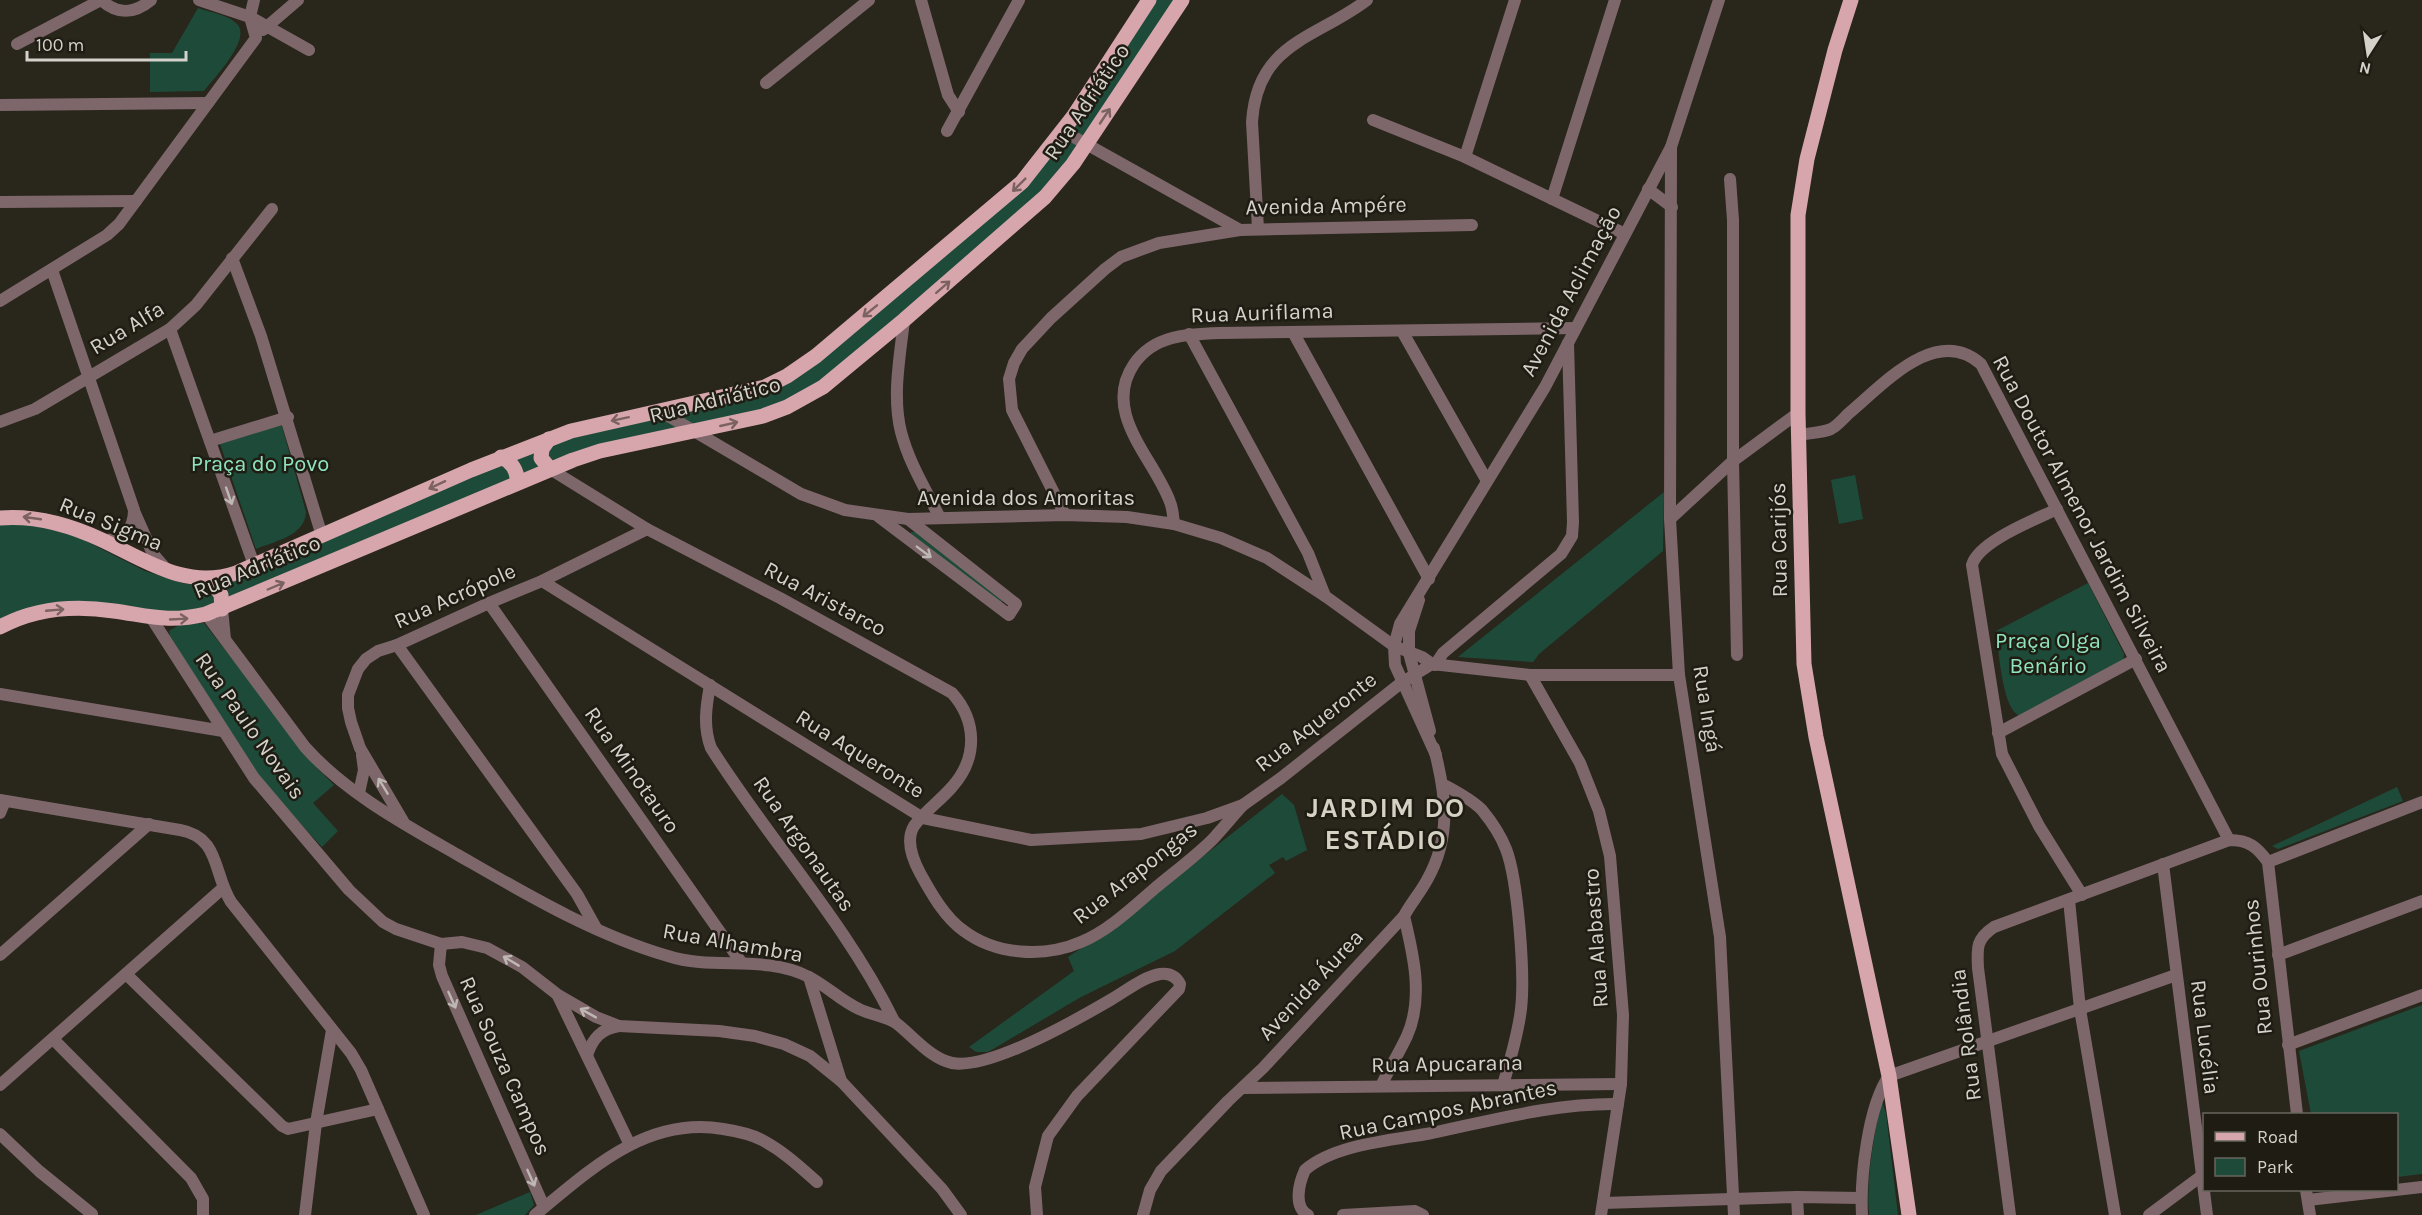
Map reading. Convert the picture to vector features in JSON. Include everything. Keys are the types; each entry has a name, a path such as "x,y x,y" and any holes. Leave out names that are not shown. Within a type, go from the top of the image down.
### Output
{"main road":[{"name":"Rua Adriático","path":"169,572 211,579 225,577 501,457 549,439 594,425 747,393 787,376 816,356 904,278 1022,182 1063,131 1149,0"},
{"name":"Rua Adriático","path":"152,619 190,618 222,609 550,469 600,451 763,416 809,396 904,320 1028,214 1062,179 1182,0"},
{"name":"Rua Carijós","path":"1851,0 1835,50 1807,159 1798,214 1798,413 1804,664 1807,692 1889,1076 1909,1215"},
{"path":"549,439 542,449 541,458 550,469"},
{"path":"501,457 512,464 516,471 517,483"},
{"name":"Rua Sigma","path":"0,518 35,518 60,524 103,540 148,564 169,572"},
{"path":"211,579 220,592 222,609"},
{"path":"0,627 28,615 61,609 97,609 152,619"}],"street":[{"path":"17,44 101,0 111,9 122,12 134,11 151,0"},
{"path":"199,0 250,17 309,50"},
{"path":"254,0 250,17 256,38"},
{"path":"0,301 113,230 256,38 267,25 298,0"},
{"path":"766,83 868,0"},
{"path":"921,0 948,94 959,112"},
{"path":"947,130 1019,0"},
{"path":"1258,229 1252,122 1259,87 1268,69 1297,42 1367,0"},
{"path":"1465,157 1515,0"},
{"path":"1552,199 1615,0"},
{"name":"Avenida Aclimação","path":"1394,646 1403,616 1427,582 1545,387 1671,147 1719,0"},
{"path":"0,105 208,103"},
{"path":"1373,120 1465,157 1625,234"},
{"name":"Avenida Ampére","path":"1063,131 1240,230 1472,225"},
{"name":"Rua Ingá","path":"1671,147 1670,519 1679,675 1720,937 1734,1215"},
{"name":"Rua Carijós","path":"1730,179 1733,232 1733,462 1737,655"},
{"path":"1648,189 1672,207"},
{"path":"0,202 136,201"},
{"name":"Rua Alfa","path":"0,422 35,409 87,376 170,329 196,305 272,209"},
{"path":"1065,515 1012,410 1009,379 1022,349 1051,318 1121,257 1160,243 1240,230"},
{"path":"232,258 288,417 322,536"},
{"path":"52,270 134,510 153,554 169,572"},
{"path":"904,320 897,385 897,411 901,432 916,471 939,518"},
{"name":"Rua Auriflama","path":"1174,524 1170,502 1129,425 1123,408 1123,390 1128,373 1147,348 1158,342 1189,334 1575,328"},
{"path":"170,329 254,565"},
{"path":"1402,331 1487,481"},
{"path":"1293,332 1427,582"},
{"path":"1189,334 1308,553 1324,596"},
{"path":"1401,682 1433,665 1443,653 1541,572 1569,544 1573,522 1568,341"},
{"name":"Rua Doutor Almenor Jardim Silveira","path":"1799,435 1830,429 1909,363 1930,354 1945,350 1960,351 1981,364 2229,840"},
{"path":"1554,368 1570,388"},
{"name":"Avenida dos Amoritas","path":"660,411 801,494 845,510 908,519 1065,515 1127,517 1174,524 1221,538 1267,558 1394,646 1422,657 1433,665 1530,675 1679,675"},
{"path":"1670,519 1733,462 1798,413"},
{"path":"210,441 288,417"},
{"name":"Rua Aristarco","path":"550,469 647,529 790,603 952,693 966,711 970,723 972,734 970,754 958,780 923,818"},
{"path":"2057,509 1986,546 1974,558 1972,565 2002,754 2039,826 2082,895"},
{"path":"103,540 111,540 126,533 134,518 134,510"},
{"path":"878,516 1009,615 1016,604 908,519"},
{"name":"Rua Acrópole","path":"359,794 364,770 348,708 348,695 352,680 366,659 378,651 397,645 542,581 647,529"},
{"name":"Rua Aqueronte","path":"542,581 923,818 1031,840 1141,834 1207,818 1243,805 1281,778 1401,682"},
{"name":"Avenida Aclimação","path":"1409,652 1410,626 1427,582"},
{"name":"Rua Minotauro","path":"489,603 741,962"},
{"path":"222,609 225,640"},
{"name":"Rua Alhambra","path":"206,614 305,747 321,765 359,794 406,824 556,911 670,957 713,963 741,962 788,969 809,977 859,1010 894,1021 927,1049 947,1062 967,1064 989,1060 1100,1006 1151,977 1167,974 1173,976 1180,984 1179,989 1077,1096 1048,1136 1035,1187 1036,1215"},
{"name":"Rua Paulo Novais","path":"152,619 260,786 364,906 383,922 396,929 441,944"},
{"path":"397,645 577,894 596,928"},
{"name":"Avenida Áurea","path":"1394,646 1395,665 1401,682 1436,755"},
{"name":"Avenida Áurea","path":"1143,1215 1150,1190 1161,1171 1227,1101 1263,1068 1404,915 1429,878 1444,829 1444,785 1409,652"},
{"path":"1998,733 2136,659"},
{"name":"Rua Alabastro","path":"1530,675 1580,763 1599,811 1610,856 1623,1015 1621,1084 1602,1209"},
{"name":"Rua Argonautas","path":"710,685 706,707 706,735 711,748 839,930 879,990 894,1021"},
{"path":"0,694 223,731"},
{"name":"Rua Acrópole","path":"360,748 406,824"},
{"path":"1444,785 1466,797 1482,810 1506,849 1512,873 1519,939 1522,1005 1503,1085"},
{"path":"0,813 2,800 192,832 201,837 209,846 223,888 231,902 332,1030 344,1042 360,1070 424,1215"},
{"path":"2229,840 2251,843 2268,862 2422,802"},
{"name":"Rua Arapongas","path":"923,818 914,826 911,837 913,857 929,887 950,917 963,931 979,940 1018,952 1040,952 1081,942 1124,915 1211,841 1243,805"},
{"path":"0,956 149,825"},
{"name":"Rua Rolândia","path":"2010,1215 1978,968 1979,940 1983,934 1994,927 2229,840"},
{"name":"Rua Ourinhos","path":"2268,862 2295,1113"},
{"name":"Rua Lucélia","path":"2163,864 2203,1175"},
{"path":"0,1085 223,888"},
{"path":"2068,900 2080,1009 2115,1215"},
{"path":"2278,955 2422,901"},
{"path":"1381,1086 1407,1035 1413,1018 1415,968 1404,915"},
{"name":"Rua Souza Campos","path":"540,1211 441,976 441,944 462,942 487,948 522,967 558,995 596,1017 620,1026 719,1031 755,1036 784,1044 810,1056 841,1081 942,1189 961,1215"},
{"path":"126,974 282,1126 295,1129 378,1109"},
{"path":"1862,1215 1861,1198 1872,1111 1880,1089 1889,1076 2176,975"},
{"path":"809,977 841,1081"},
{"path":"558,995 629,1143"},
{"path":"2288,1045 2422,995"},
{"path":"587,1055 595,1037 612,1027 620,1026"},
{"path":"304,1215 316,1123 332,1030"},
{"path":"53,1039 190,1178 203,1199 203,1215"},
{"path":"1263,1068 1274,1089"},
{"name":"Rua Apucarana","path":"1243,1088 1621,1084"},
{"name":"Rua Campos Abrantes","path":"1302,1213 1300,1189 1305,1170 1340,1151 1545,1109 1587,1104 1618,1104"},
{"path":"540,1211 601,1162 629,1143 659,1132 682,1127 709,1127 736,1131 761,1139 775,1147 817,1182"},
{"path":"0,1134 39,1171 92,1214"},
{"path":"2149,1215 2203,1175"},
{"path":"2398,1189 2422,1187"},
{"name":"Rua Lucélia","path":"2205,1191 2207,1215"},
{"path":"2310,1215 2307,1195 2364,1191"},
{"path":"1602,1209 1797,1197 1861,1198"},
{"path":"1797,1197 1798,1215"},
{"path":"1342,1215 1415,1211 1423,1215"}],"green space":[{"path":"1155,0 1176,0 1068,161 1041,193 878,335 806,391 762,410 598,446 228,600 222,583 473,475 572,436 748,398 1012,199"},
{"path":"198,8 224,16 237,24 240,39 236,48 204,91 150,92 150,53 172,53"},
{"name":"Praça do Povo","path":"281,423 306,512 304,520 295,532 256,549 219,441"},
{"path":"1855,475 1863,519 1839,524 1831,480"},
{"path":"1664,492 1663,551 1539,654 1533,662 1458,657"},
{"path":"0,525 34,525 78,537 145,571 182,583 206,587 213,596 212,607 172,613 115,604 0,620"},
{"path":"911,532 915,532 1003,600 1002,602 911,535"},
{"name":"Praça Olga Benário","path":"2088,583 2124,654 2123,663 2020,716 2009,703 2005,691 1996,631"},
{"path":"204,623 319,770 334,785 313,803 338,831 322,847 274,795 242,754 170,636 169,631 179,625"},
{"path":"2397,787 2403,801 2278,849 2272,846"},
{"path":"1282,794 1294,805 1307,850 1286,861 1283,857 1269,865 1275,873 1175,951 1081,997 988,1052 976,1052 969,1047 1074,971 1068,957 1116,925"},
{"path":"2422,1005 2422,1174 2398,1177 2398,1113 2311,1113 2299,1051"},
{"path":"1881,1100 1886,1113 1898,1215 1869,1215 1870,1171"},
{"path":"530,1192 534,1205 525,1215 476,1215"}],"district":[{"name":"JARDIM DO ESTÁDIO","path":"1386,823"}]}
